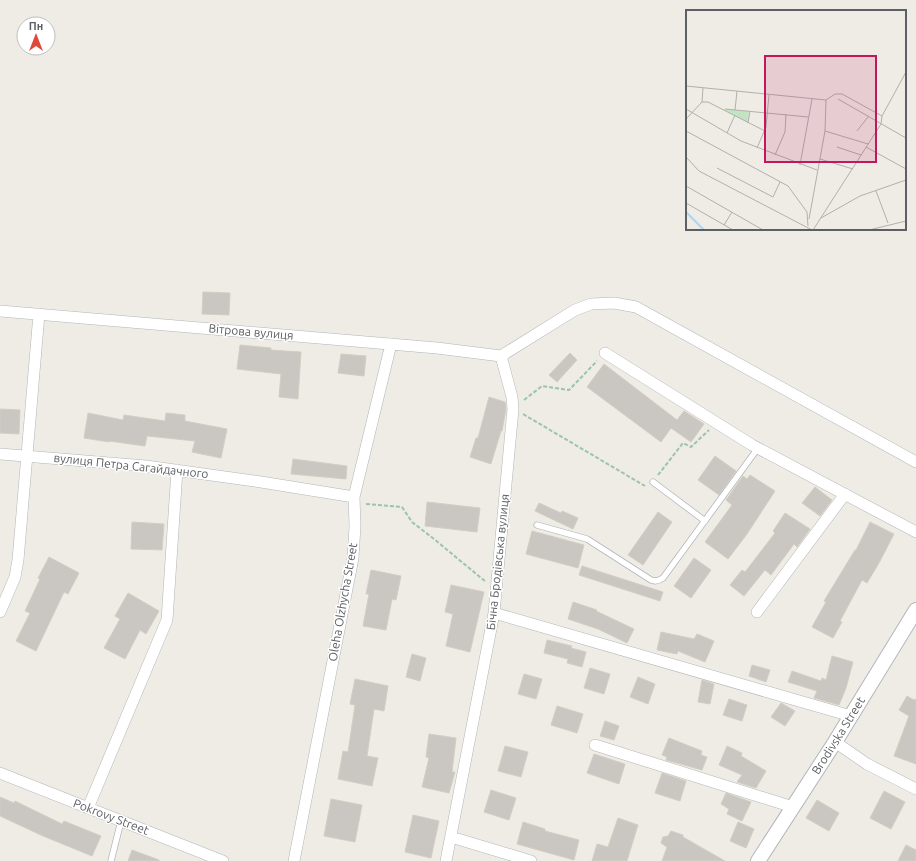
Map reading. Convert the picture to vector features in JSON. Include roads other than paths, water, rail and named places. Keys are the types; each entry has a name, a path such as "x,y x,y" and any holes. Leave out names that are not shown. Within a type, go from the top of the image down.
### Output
{"street":[{"path":"501,356 575,310 591,304 614,303 636,307 916,462"},
{"name":"Вітрова вулиця","path":"0,311 437,348 501,356"},
{"path":"0,611 15,577 18,560 39,314"},
{"name":"Oleha Olzhycha Street","path":"294,861 353,558 355,500 391,344"},
{"path":"605,353 758,448 916,532"},
{"name":"Бічна Бродівська вулиця","path":"446,861 494,613 514,408 501,356"},
{"name":"вулиця Петра Сагайдачного","path":"0,454 177,470 261,482 355,500"},
{"path":"88,808 167,620 177,470"},
{"path":"757,612 845,494"},
{"name":"Brodivska Street","path":"758,861 835,742 916,610"},
{"path":"494,613 851,716"},
{"path":"835,742 867,764 916,789"},
{"path":"595,745 793,807"},
{"name":"Pokrovy Street","path":"0,773 222,861"},
{"path":"450,837 531,861"}],"lane":[{"path":"537,525 587,539 651,580 660,580 663,578 758,448"},
{"path":"653,482 705,521"},
{"path":"111,861 121,820"}]}
